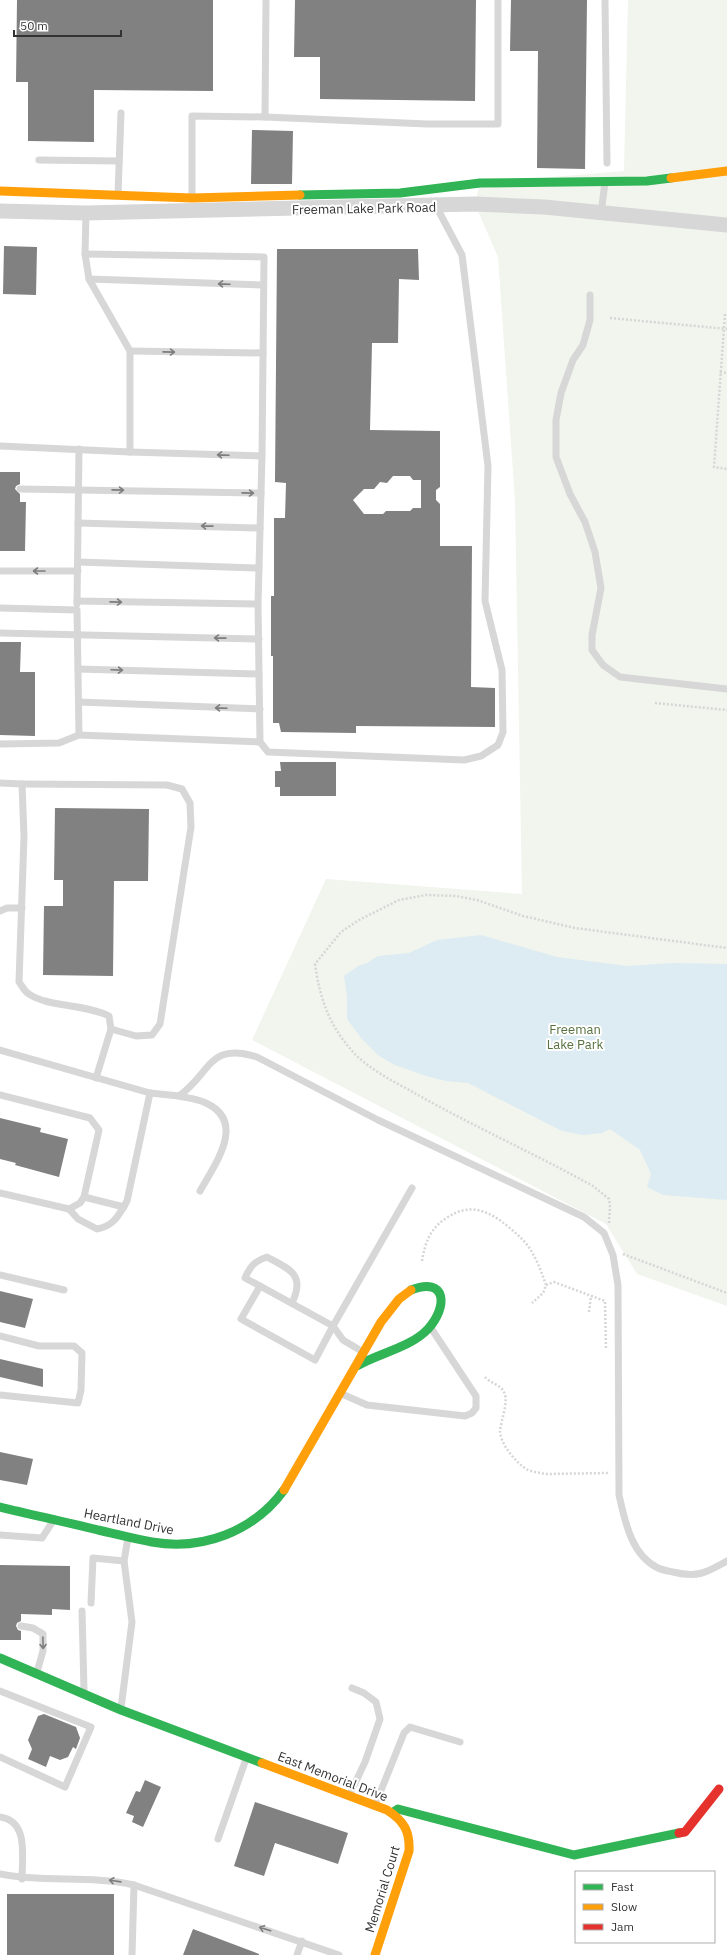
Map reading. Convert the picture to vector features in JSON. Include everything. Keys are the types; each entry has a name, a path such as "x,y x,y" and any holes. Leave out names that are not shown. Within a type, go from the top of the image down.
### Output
{"street":[{"path":"694,174 727,164"},
{"name":"Freeman Lake Park Road","path":"0,191 192,198 400,193 480,183 605,180 647,181 727,171"},
{"name":"Freeman Lake Park Road","path":"0,211 86,213 495,205 544,207 727,225"},
{"name":"Heartland Drive","path":"0,1507 172,1545 211,1541 247,1525 263,1514 288,1486 375,1332 395,1302 409,1290 417,1286 425,1285 432,1287 439,1292 442,1299 442,1307 439,1316 430,1327 408,1343 369,1357 357,1366"},
{"name":"East Memorial Drive","path":"0,1658 120,1710 392,1813 398,1809 574,1855 685,1832 719,1789"},
{"name":"Memorial Court","path":"375,1955 410,1838 407,1826 399,1817 392,1813"}],"lane":[{"path":"265,118 266,0"},
{"path":"192,198 192,116 427,124 498,124 498,0"},
{"path":"605,0 607,162"},
{"path":"118,196 121,114"},
{"path":"39,160 119,161"},
{"path":"601,213 605,180"},
{"path":"85,254 264,256 262,456 258,604 260,742 268,752 464,760 481,756 498,745 503,732 502,670 485,601 488,466 462,255 436,206"},
{"path":"86,213 85,254 88,279 130,351 130,452"},
{"path":"88,279 263,285"},
{"path":"590,295 590,320 583,345 573,360 561,393 556,420 556,457 570,494 585,522 595,552 601,588 592,635 592,650 603,665 620,677 727,689"},
{"path":"130,351 263,353"},
{"path":"0,446 262,456"},
{"path":"79,449 77,610 79,735"},
{"path":"20,489 261,493"},
{"path":"78,523 260,528"},
{"path":"78,562 259,568"},
{"path":"0,571 78,571"},
{"path":"77,601 258,604"},
{"path":"0,608 77,610"},
{"path":"0,633 259,639"},
{"path":"78,669 259,674"},
{"path":"79,702 260,709"},
{"path":"0,744 59,743 79,735 260,742"},
{"path":"0,784 167,785 182,789 190,803 191,827 160,1024 152,1035 136,1036 111,1029"},
{"path":"22,784 24,836 19,982 29,994 46,1000 98,1010 109,1016 111,1029 96,1078"},
{"path":"0,911 7,908 22,908"},
{"path":"0,1050 150,1094 179,1096 205,1103 221,1112 227,1127 224,1146 200,1191"},
{"path":"179,1096 192,1086 215,1058 231,1052 242,1052 257,1057 378,1120 584,1217 604,1233 613,1255 618,1285 619,1495 624,1518 632,1541 645,1559 658,1568 689,1576 710,1571 727,1561"},
{"path":"0,1193 69,1209 78,1219 97,1229 112,1224 127,1201 150,1094"},
{"path":"0,1095 90,1118 99,1130 84,1196 80,1202 69,1209"},
{"path":"260,1286 241,1319 315,1360 412,1188"},
{"path":"84,1196 124,1207"},
{"path":"292,1303 297,1293 298,1282 293,1271 267,1257 256,1261 250,1267 245,1278 333,1326 343,1340 364,1353"},
{"path":"0,1275 64,1290"},
{"path":"340,1393 367,1405 465,1416 472,1412 478,1403 476,1396 430,1327"},
{"path":"0,1336 39,1346 74,1346 82,1353 81,1390 78,1403 0,1395"},
{"path":"0,1535 42,1538 54,1519"},
{"path":"120,1710 132,1622 124,1560 128,1536"},
{"path":"91,1603 93,1558 124,1560"},
{"path":"82,1611 84,1694"},
{"path":"21,1626 33,1628 43,1634 43,1651 36,1673"},
{"path":"349,1796 365,1762 380,1719 376,1702 364,1693 352,1688"},
{"path":"0,1691 92,1728 65,1787 0,1757"},
{"path":"375,1806 404,1733 410,1727 460,1742"},
{"path":"218,1839 246,1757"},
{"path":"0,1817 5,1818 15,1824 20,1831 22,1878"},
{"path":"0,1874 22,1878 114,1880 134,1885 302,1941 338,1955"},
{"path":"132,1955 134,1885"},
{"path":"297,1955 302,1941"}],"path":[{"path":"725,314 714,467 727,469"},
{"path":"610,318 725,329"},
{"path":"720,372 727,373"},
{"path":"655,703 727,710"},
{"path":"609,1225 609,1199 593,1186 426,1099 373,1068 355,1054 329,1017 319,992 315,964 340,932 359,920 399,900 411,897 441,895 477,900 523,916 575,928 717,948 727,948"},
{"path":"422,1261 429,1234 442,1221 456,1212 467,1210 485,1211 508,1226 524,1241 540,1267 546,1285 543,1293 532,1303"},
{"path":"620,1253 727,1293"},
{"path":"546,1285 554,1282 605,1301 606,1356"},
{"path":"589,1312 591,1296"},
{"path":"485,1377 493,1385 501,1388 504,1393 500,1436 507,1448 523,1466 537,1473 546,1474 609,1473 609,1466"}],"green space":[{"name":"Freeman Lake Park","path":"628,0 727,0 727,1306 637,1274 606,1224 252,1040 326,879 522,894 515,501 498,257 475,204 480,183 624,171"}],"shaded area":[{"path":"481,935 557,957 627,966 673,963 727,964 727,1200 663,1195 647,1187 651,1174 640,1150 610,1129 602,1133 583,1135 562,1131 468,1083 446,1081 426,1076 395,1065 379,1056 361,1038 347,1019 347,996 344,976 358,966 367,963 378,956 409,953 437,940"}],"building":[{"path":"17,0 213,0 213,91 94,90 94,142 28,141 28,82 16,82"},
{"path":"295,0 476,0 475,101 320,99 320,57 294,57"},
{"path":"511,0 587,0 585,169 537,168 538,51 510,51"},
{"path":"252,130 293,131 292,184 251,184"},
{"path":"4,246 37,247 36,295 3,294"},
{"path":"277,249 418,249 419,280 399,279 398,343 372,343 370,430 440,431 440,487 436,490 436,500 440,504 440,546 472,546 471,687 495,688 495,727 356,726 356,733 281,732 279,723 273,723 271,596 274,596 274,518 285,518 286,483 275,482","holes":["393,476 410,476 413,480 421,480 421,508 413,508 410,511 386,511 383,514 364,514 353,500 364,489 374,489 380,482 387,483"]},
{"path":"0,472 20,472 20,484 16,486 15,489 20,494 20,502 26,502 25,551 0,551"},
{"path":"0,642 21,642 20,672 35,672 35,736 0,735"},
{"path":"280,762 336,762 336,796 280,796 280,787 275,787 275,771 281,771"},
{"path":"55,808 149,809 148,881 114,881 113,976 43,975 44,906 63,906 63,880 54,880"},
{"path":"0,1118 41,1128 40,1132 68,1139 59,1177 15,1165 16,1163 0,1159"},
{"path":"0,1291 33,1299 25,1328 0,1322"},
{"path":"0,1359 43,1369 43,1387 0,1377"},
{"path":"0,1452 33,1459 27,1485 0,1480"},
{"path":"0,1565 70,1566 70,1610 52,1609 52,1615 21,1614 21,1621 17,1623 16,1626 18,1630 21,1631 21,1640 0,1640"},
{"path":"44,1714 76,1727 80,1738 76,1749 73,1747 68,1757 60,1760 50,1756 46,1767 28,1759 32,1749 28,1740 38,1716"},
{"path":"145,1780 161,1787 143,1827 132,1822 134,1816 126,1813 136,1791 140,1792"},
{"path":"255,1802 348,1833 338,1864 275,1843 264,1876 234,1866"},
{"path":"7,1894 114,1894 114,1955 7,1955"},
{"path":"193,1929 259,1954 259,1955 183,1955"}],"traffic: fast":[{"path":"300,195 400,193 480,183 647,181 671,178"},
{"path":"357,1366 403,1346 421,1336 428,1329 439,1312 441,1303 440,1296 437,1290 432,1287 423,1287 411,1290"},
{"path":"0,1507 145,1541 171,1544 190,1543 226,1535 242,1527 258,1517 284,1490"},
{"path":"0,1658 121,1710 262,1763"},
{"path":"392,1813 398,1809 574,1855 679,1833"}],"traffic: slow":[{"path":"671,178 727,171"},
{"path":"0,191 192,198 300,195"},
{"path":"284,1490 381,1322 399,1299 411,1290"},
{"path":"262,1763 387,1810 398,1818 405,1827 409,1851 375,1955"}],"traffic: jam":[{"path":"679,1833 685,1832 719,1789"}]}
